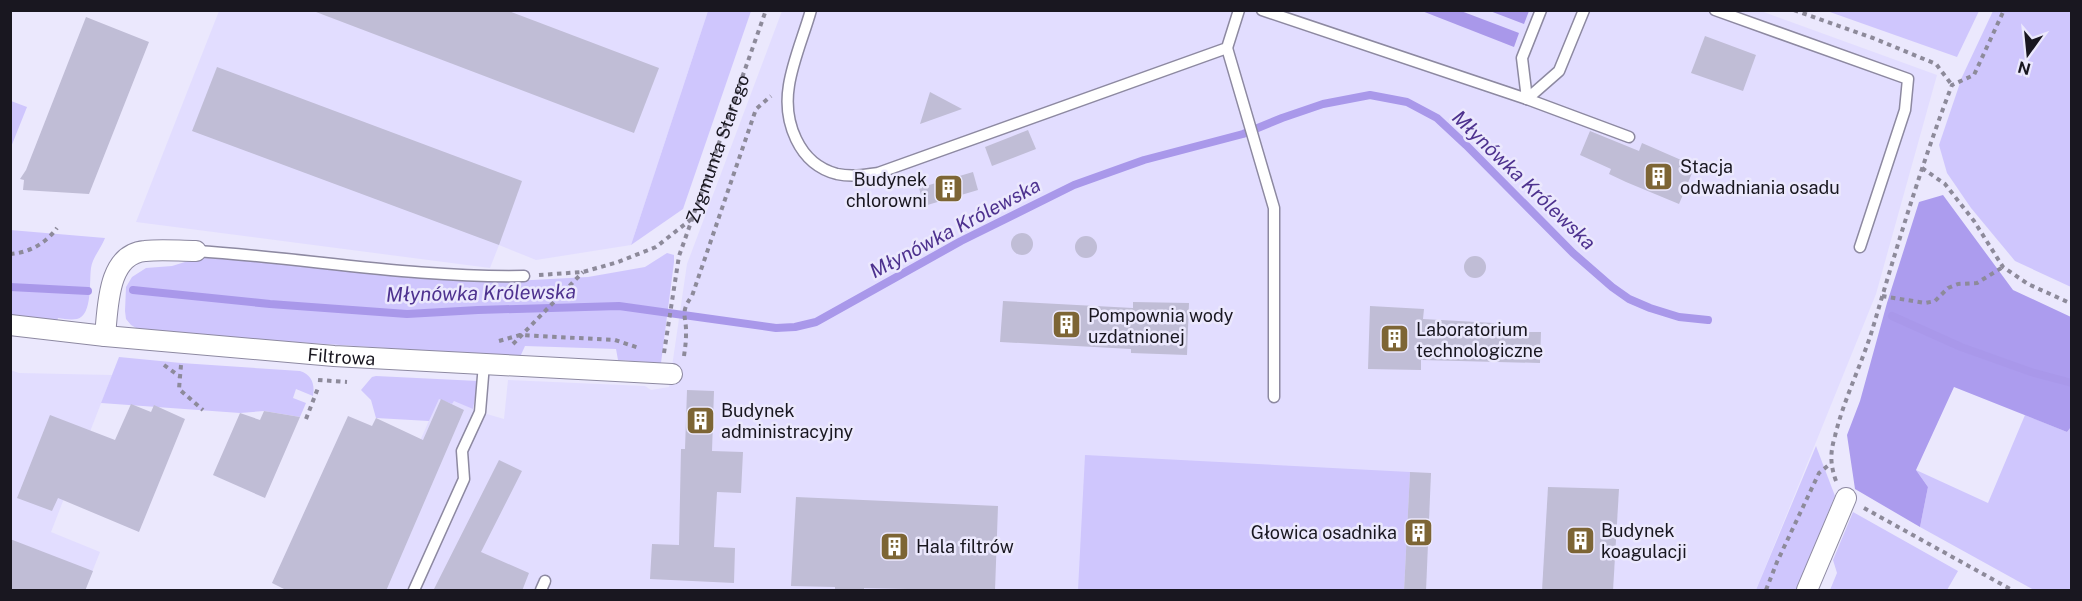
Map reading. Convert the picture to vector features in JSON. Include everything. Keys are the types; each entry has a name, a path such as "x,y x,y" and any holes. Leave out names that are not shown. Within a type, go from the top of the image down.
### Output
{"street":[{"path":"105,336 112,280 125,258 142,251 196,251"},
{"name":"Filtrowa","path":"10,325 105,336 334,356 505,365 678,370"},
{"path":"1807,591 1846,498"}],"lane":[{"path":"811,10 790,80 787,97 788,119 796,139 807,156 822,168 837,174 858,176 878,173 1227,48"},
{"path":"1239,10 1227,48 1274,208 1274,397"},
{"path":"1262,10 1527,99 1629,137"},
{"path":"1527,99 1522,58 1541,10"},
{"path":"1527,99 1559,71 1584,10"},
{"path":"1715,10 1908,79 1905,110 1860,247"},
{"path":"196,251 260,255 378,270 524,276"},
{"path":"414,591 464,479 462,450 480,412 484,364"}],"path":[{"name":"Zygmunta Starego","path":"524,276 584,272 618,262 656,247 694,216 766,10"},
{"path":"1794,10 1873,38 1936,64 1952,85"},
{"path":"2004,10 1974,75 1952,85 1910,199 1874,325 1834,437 1830,464 1840,492 1846,498 2012,591"},
{"path":"678,370 686,332 683,318 684,306 692,296 756,110 790,80"},
{"path":"1922,168 1945,184 1974,221 2003,267 2028,284 2072,304"},
{"path":"654,354 664,357 676,266 694,216"},
{"path":"10,254 23,253 40,244 57,228"},
{"path":"1882,296 1925,303 1935,301 1948,288 1958,284 1977,283 2003,267"},
{"path":"505,365 506,352 520,335 584,272"},
{"path":"520,335 615,340 644,350"},
{"path":"180,370 180,389 203,411"},
{"path":"318,380 347,382"},
{"path":"306,419 318,388"},
{"path":"1766,591 1777,562 1819,474 1830,464"}],"shaded area":[{"path":"1979,10 1957,57 1827,11"},
{"path":"219,11 708,11 631,245 536,260 499,245 490,268 136,222"},
{"path":"708,11 751,11 683,209 631,245"},
{"path":"782,11 1761,11 1937,75 1876,294 1756,590 354,590 439,398 452,404 454,400 480,412 504,419 508,380 645,386 651,390 669,387 687,264"},
{"path":"1422,11 1461,11 1519,33 1514,47"},
{"path":"1490,11 1529,11 1524,24"},
{"path":"1993,11 2071,11 2071,287 2015,261 1971,208 1947,173 1939,145 1962,77"},
{"path":"11,101 27,107 11,147"},
{"path":"1943,195 2013,290 2071,317 2071,427 2067,432 1954,387 1916,470 1928,487 1920,527 1855,489 1847,435 1860,401 1887,303 1919,202"},
{"path":"10,230 105,238 92,264 88,305 82,316 77,319 58,318 56,325 11,316"},
{"path":"667,253 674,255 674,262 661,363 618,360 616,349 525,346 520,357 143,332 131,325 126,319 125,311 126,287 132,277 146,268 172,266 198,258 250,259 444,280 513,281 588,277 645,267"},
{"path":"119,357 300,371 312,380 313,396 296,389 293,398 306,403 300,417 264,411 240,413 101,403"},
{"path":"10,370 19,373 112,375 51,532 100,552 85,590 11,590"},
{"path":"372,377 478,381 473,409 454,401 452,404 439,399 429,421 376,418 371,400 361,390"},
{"path":"2025,415 2067,432 2071,427 2071,590 2034,590 1920,527 1928,487 1916,470 1988,503"},
{"path":"1816,446 1835,496 1796,590 1756,590"},
{"path":"1085,455 1410,472 1404,590 1078,590"},
{"path":"1853,512 1958,571 1947,590 1830,590 1837,573 1833,560"}],"building":[{"path":"316,10 506,10 659,68 634,133 316,12"},
{"path":"86,17 149,42 89,194 23,190 24,180 20,179 26,170"},
{"path":"1705,36 1756,55 1743,91 1691,73"},
{"path":"217,67 522,181 499,245 192,131"},
{"path":"930,92 962,109 920,124"},
{"path":"1028,130 1036,149 992,166 985,147"},
{"name":"Stacja odwadniania osadu","path":"1590,131 1639,151 1642,143 1695,166 1679,204 1609,174 1611,169 1580,155"},
{"name":"Budynek chlorowni","path":"973,172 978,190 924,206 919,188"},
{"path":"1022,233 1030,236 1033,244 1030,252 1022,255 1014,252 1011,244 1014,236"},
{"path":"1086,236 1094,239 1097,247 1094,255 1086,258 1078,255 1075,247 1078,239"},
{"path":"1475,256 1483,259 1486,267 1483,275 1475,278 1467,275 1464,267 1467,259"},
{"name":"Pompownia wody uzdatnionej","path":"1003,301 1133,308 1133,302 1189,303 1187,355 1131,353 1131,349 1000,342"},
{"path":"1370,306 1424,309 1423,319 1494,323 1494,332 1541,332 1540,363 1421,360 1421,370 1368,369"},
{"path":"687,390 714,391 712,451 743,452 741,493 717,492 714,547 735,548 734,583 650,579 652,544 679,545 681,449 685,449"},
{"path":"441,399 464,410 386,591 288,591 272,583 348,416 372,426 376,418 423,440"},
{"path":"131,404 151,412 154,405 185,419 139,532 58,498 52,511 17,498 50,415 115,440"},
{"path":"264,411 300,417 265,498 213,475 240,413 260,420"},
{"path":"499,460 522,471 481,552 529,573 522,591 433,591"},
{"name":"Głowica osadnika","path":"1410,472 1431,473 1426,591 1404,591"},
{"name":"Budynek koagulacji","path":"1548,487 1619,489 1613,591 1542,591"},
{"name":"Hala filtrów","path":"796,497 998,506 995,591 864,588 862,591 835,589 835,587 791,586"},
{"path":"10,539 93,571 85,591 10,591"}],"waterway":[{"name":"Młynówka Królewska","path":"133,290 270,304 407,314 619,306 776,328 795,327 816,322 961,241 1074,185 1144,160 1243,134 1323,104 1370,95 1407,102 1437,118 1573,253 1629,299 1679,317 1708,320"},
{"name":"Młynówka Królewska","path":"10,287 88,291"},
{"name":"Młynówka Królewska","path":"1892,316 1961,347 2031,372 2072,383"}],"place":[{"name":"Stacja odwadniania osadu","path":"1659,176"},
{"name":"Budynek chlorowni","path":"948,189"},
{"name":"Pompownia wody uzdatnionej","path":"1067,325"},
{"name":"Laboratorium technologiczne","path":"1395,339"},
{"name":"Budynek administracyjny","path":"700,420"},
{"name":"Głowica osadnika","path":"1418,532"},
{"name":"Budynek koagulacji","path":"1580,540"},
{"name":"Hala filtrów","path":"895,546"}]}
